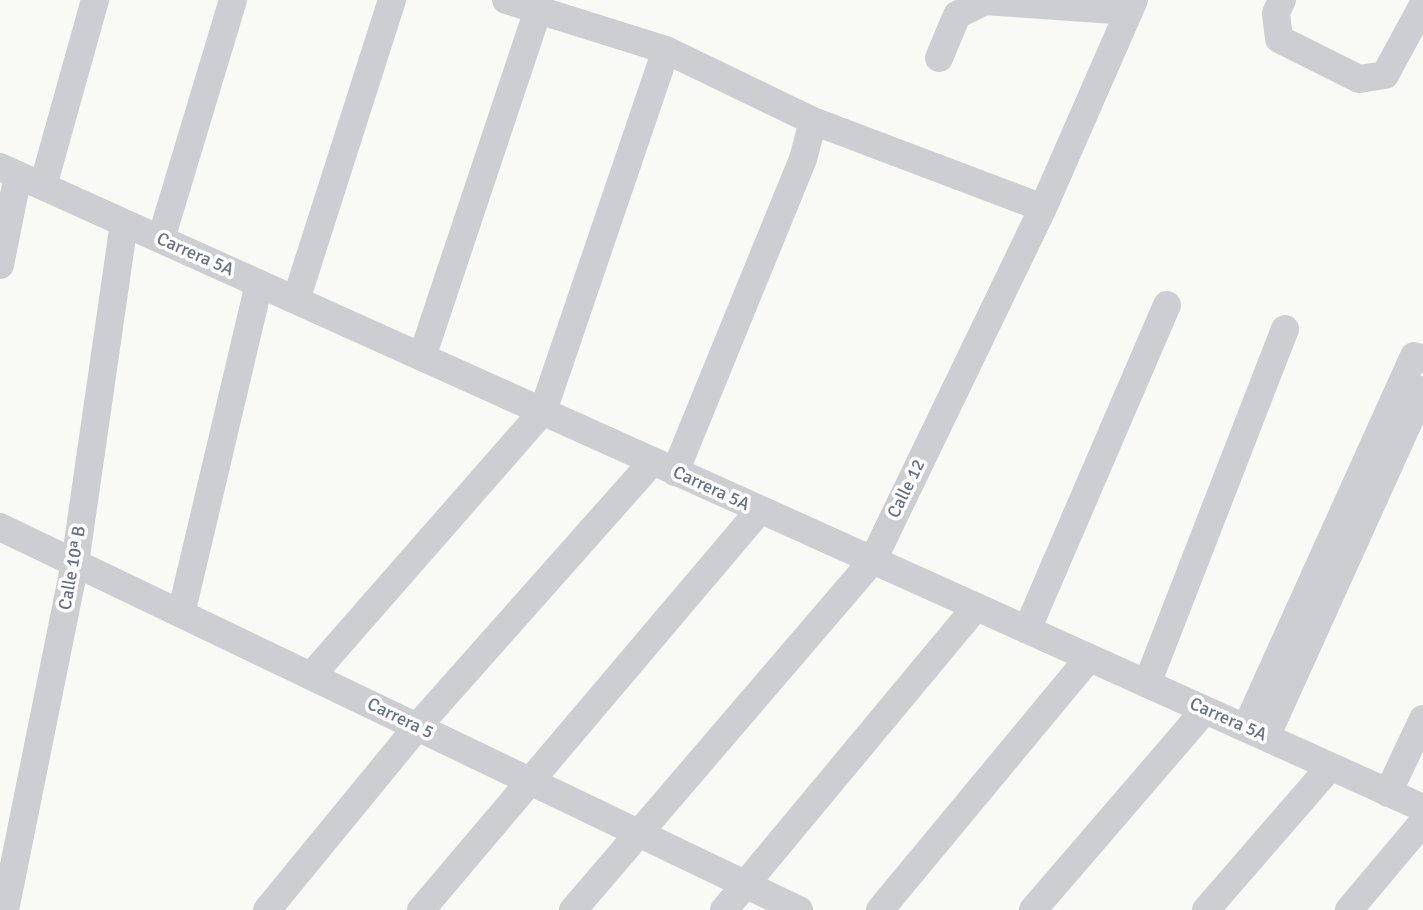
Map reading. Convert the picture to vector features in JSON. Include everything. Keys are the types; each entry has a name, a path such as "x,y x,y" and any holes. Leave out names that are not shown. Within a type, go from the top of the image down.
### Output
{"street":[{"path":"0,265 20,176 95,0"},
{"path":"161,239 233,0"},
{"path":"296,300 392,0"},
{"path":"506,0 666,50 813,121 1043,208"},
{"path":"1282,0 1276,13 1279,39 1359,79 1385,75 1419,22"},
{"path":"939,58 957,16 985,1 1131,5"},
{"name":"Calle 12","path":"573,910 636,832 873,560 1043,208 1131,5"},
{"path":"422,357 538,10"},
{"path":"311,676 543,411 666,50"},
{"path":"267,910 418,727 664,466 803,159 813,121"},
{"name":"Carrera 5A","path":"20,176 1423,808"},
{"name":"Calle 10ª B","path":"5,910 75,563 124,223"},
{"path":"181,614 259,284"},
{"path":"1027,629 1167,305"},
{"path":"1147,684 1285,329"},
{"path":"1256,733 1414,356 1423,359"},
{"path":"1256,733 1423,390"},
{"path":"421,910 759,511"},
{"name":"Carrera 5","path":"0,527 799,910"},
{"path":"724,910 976,607"},
{"path":"880,910 1089,658"},
{"path":"1033,910 1205,710"},
{"path":"1388,793 1423,719"},
{"path":"1206,910 1330,766"},
{"path":"1349,910 1423,822"}]}
